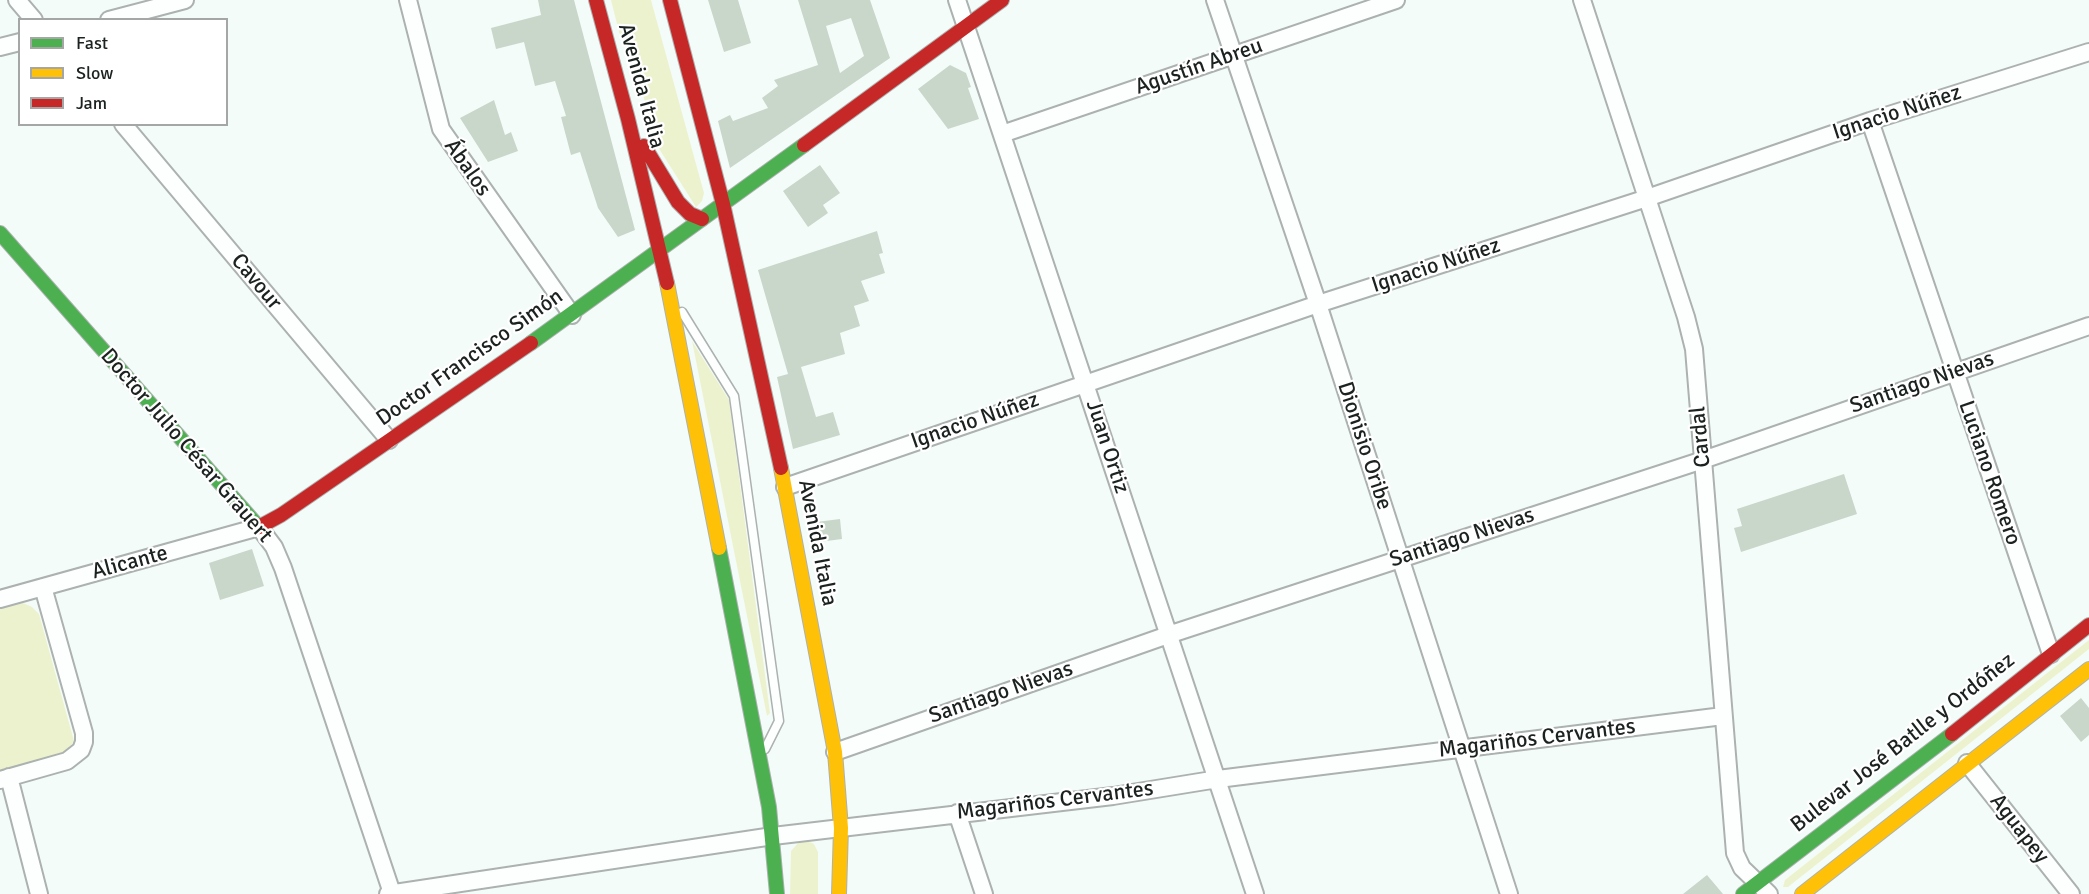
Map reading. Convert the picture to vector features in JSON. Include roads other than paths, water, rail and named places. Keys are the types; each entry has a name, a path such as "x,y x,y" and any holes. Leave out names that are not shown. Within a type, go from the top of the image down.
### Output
{"main road":[{"name":"Avenida Italia","path":"596,0 628,119 668,288 773,836 777,894"},
{"name":"Avenida Italia","path":"670,0 723,204 785,487 835,752 841,828 840,894"},
{"path":"628,119 678,202 690,214 702,219 1002,0"},
{"name":"Doctor Francisco Simón","path":"259,527 281,515 572,315 702,219"},
{"name":"Doctor Julio César Grauert","path":"0,233 259,527"},
{"name":"Bulevar José Batlle y Ordóñez","path":"1749,889 1947,738 2089,625"},
{"path":"1802,894 2089,669"}],"street":[{"path":"17,0 32,18"},
{"path":"117,18 185,0"},
{"name":"Ábalos","path":"408,0 441,129 572,315"},
{"name":"Juan Ortiz","path":"957,0 1255,894"},
{"name":"Dionisio Oribe","path":"1215,0 1318,304 1509,894"},
{"name":"Agustín Abreu","path":"1002,134 1396,0"},
{"name":"Cardal","path":"1582,0 1686,317 1694,349 1735,854 1749,889 1769,894"},
{"path":"0,47 18,42"},
{"name":"Ignacio Núñez","path":"785,487 1318,304 1647,198 1870,121 2089,52"},
{"name":"Luciano Romero","path":"1870,121 2051,654"},
{"name":"Cavour","path":"125,126 389,440"},
{"name":"Santiago Nievas","path":"835,752 1168,635 1703,460 2089,326"},
{"name":"Alicante","path":"0,599 259,527"},
{"name":"Doctor Julio César Grauert","path":"259,527 274,547 283,568 390,894"},
{"path":"39,894 5,778 67,761 81,750 84,742 84,733 43,587"},
{"name":"Magariños Cervantes","path":"390,894 773,836 822,836 841,828 1113,796 1218,778 1723,716"},
{"name":"Aguapey","path":"1968,763 2070,894"},
{"path":"957,813 984,894"}],"lane":[{"name":"Avenida Italia","path":"668,288 734,396 779,721 759,759"}]}
